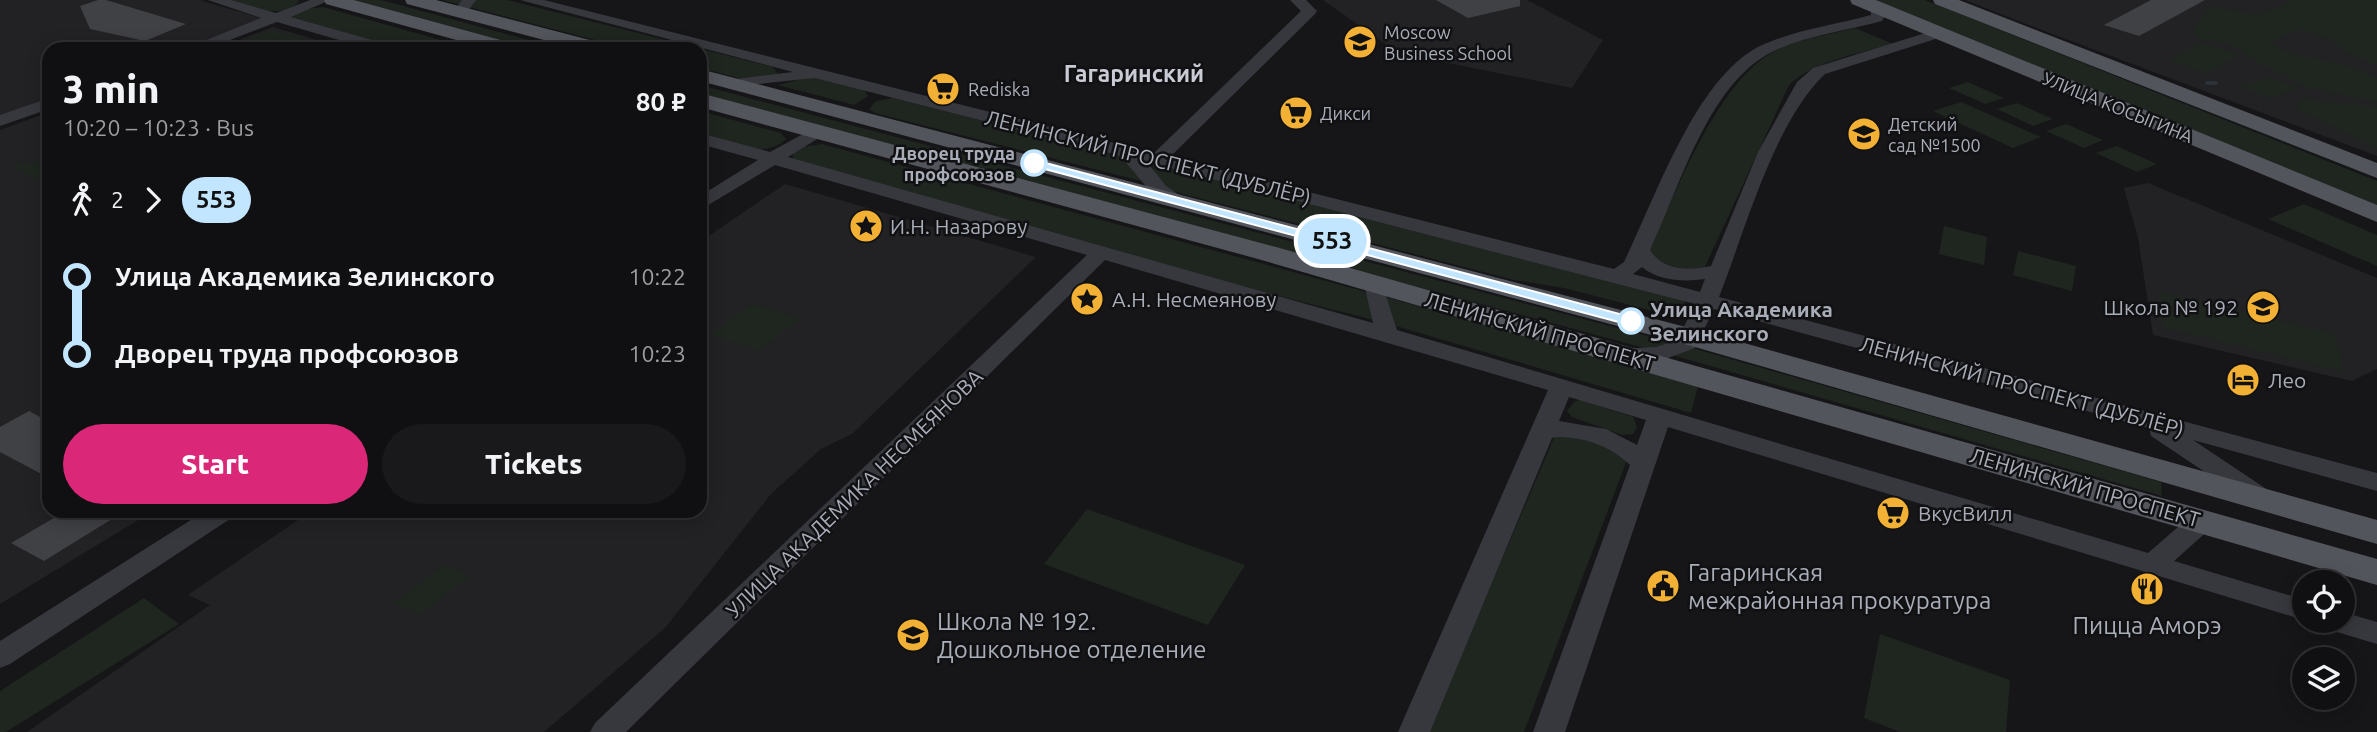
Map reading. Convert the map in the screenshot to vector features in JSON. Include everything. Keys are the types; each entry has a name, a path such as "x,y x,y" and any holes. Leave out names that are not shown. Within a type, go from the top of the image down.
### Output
{"main road":[{"path":"333,0 486,42"},
{"path":"414,0 464,6 580,42"},
{"name":"УЛИЦА КОСЫГИНА","path":"1942,0 2377,171"},
{"name":"УЛИЦА КОСЫГИНА","path":"1867,3 2377,214"},
{"name":"ЛЕНИНСКИЙ ПРОСПЕКТ","path":"707,77 1691,337 2377,532"},
{"name":"ЛЕНИНСКИЙ ПРОСПЕКТ","path":"707,102 1374,284 2377,572"}],"street":[{"path":"215,0 362,42"},
{"path":"211,42 323,0"},
{"name":"ЛЕНИНСКИЙ ПРОСПЕКТ (ДУБЛЁР)","path":"527,0 694,42"},
{"path":"1158,159 1310,11 1297,0"},
{"path":"1617,276 1630,270 1699,123 1737,72 1760,52 1881,16 1867,3"},
{"path":"1854,25 1896,34 1903,40 1902,45"},
{"path":"1622,354 1660,354 1687,343 1770,148 1805,80 1819,71 1940,33"},
{"name":"ЛЕНИНСКИЙ ПРОСПЕКТ (ДУБЛЁР)","path":"707,45 1617,276 2377,482"},
{"path":"736,84 826,75"},
{"path":"0,121 42,106"},
{"path":"707,200 816,132"},
{"path":"707,140 1387,334 2292,607"},
{"path":"1120,149 1134,158 1159,190 1178,200"},
{"path":"1641,251 1648,262 1679,274 1697,276 1718,270"},
{"name":"УЛИЦА АКАДЕМИКА НЕСМЕЯНОВА","path":"606,732 1101,253"},
{"path":"1374,284 1387,334"},
{"path":"1413,732 1545,431 1562,386"},
{"path":"1549,732 1660,416"},
{"path":"2142,418 2267,500"},
{"path":"1545,431 1572,429 1607,440 1633,452 1643,463"},
{"path":"0,656 213,518"},
{"path":"2152,565 2202,521"},
{"path":"2355,626 2377,633"}],"shaded area":[{"path":"0,0 199,0 264,19 201,42 42,42 42,101 0,116"},
{"path":"225,0 299,2 282,10 272,11"},
{"path":"355,0 381,0 536,42 509,42"},
{"path":"442,0 507,0 674,42 602,42"},
{"path":"1323,0 1527,0 1603,40 1572,88 1398,53"},
{"path":"1875,0 1925,0 2377,181 2377,207"},
{"path":"1965,0 2377,0 2377,156 2034,27"},
{"path":"2288,0 2377,0 2377,65 2347,53 2329,38 2298,30 2270,42 2296,54 2351,67 2377,79 2377,102 2306,87 2249,58 2242,50 2227,43 2197,38 2194,29 2208,7 2260,15 2286,5"},
{"path":"323,7 448,42 376,42 292,17 300,10"},
{"path":"273,27 323,42 233,42"},
{"path":"1855,28 1893,44 1811,69 1789,85 1703,271 1683,272 1646,256 1683,174 1715,115 1752,67 1773,52 1792,44"},
{"path":"273,30 312,42 243,42"},
{"path":"2200,43 2239,55 2208,73 2169,61"},
{"path":"707,50 773,67 778,74 754,82 707,70"},
{"path":"815,76 864,89 868,96 854,105 778,85"},
{"path":"2267,77 2298,88 2269,98 2238,86"},
{"path":"1968,82 2004,98 1985,104 1949,88"},
{"path":"707,87 1674,343 1652,350 707,96"},
{"path":"894,98 1130,159 1141,181 875,113 869,109 876,101"},
{"path":"2301,99 2377,107 2377,149 2298,109"},
{"path":"1961,102 2041,137 2013,148 1933,111"},
{"path":"2017,103 2053,119 2033,126 1997,109"},
{"path":"707,113 781,133 786,139 767,148 756,149 707,136"},
{"path":"42,115 42,518 141,518 0,604 0,130"},
{"path":"2066,124 2103,140 2084,148 2046,131"},
{"path":"822,144 1363,291 1369,296 1374,320 1188,273 793,159 793,153 802,147"},
{"path":"2117,146 2157,164 2137,172 2096,153"},
{"path":"1151,161 1683,300 1693,312 1684,319 1564,288 1514,280 1168,190 1155,176"},
{"path":"42,162 42,181 12,168 18,164"},
{"name":"Школа № 192","path":"2148,183 2377,278 2377,369 2352,381 2153,335 2138,238 2124,188"},
{"path":"785,184 1036,257 852,434 821,449 771,494 665,628 544,732 27,732 210,605 188,595 301,518 707,518 707,237"},
{"path":"2304,204 2377,235 2377,266 2268,219"},
{"path":"1944,226 1987,237 1984,265 1939,254"},
{"path":"2018,251 2076,266 2072,291 2013,275"},
{"path":"2161,292 2335,334 2344,372 2163,327"},
{"path":"1386,297 1698,386 1691,413 1396,326"},
{"path":"752,304 799,319 759,351 711,334"},
{"path":"1692,348 2161,482 2162,496 1672,355"},
{"path":"1581,400 1633,417 1637,427 1633,434 1622,435 1572,417 1567,411 1575,401"},
{"path":"1556,433 1573,433 1623,450 1627,460 1524,732 1428,732"},
{"path":"1087,509 1245,565 1208,625 1044,564"},
{"path":"445,564 470,576 419,615 394,603"},
{"path":"144,598 179,624 6,732 0,732 0,691"},
{"path":"1880,634 2010,680 2006,732 1900,732 1864,718"}],"building":[{"path":"106,0 186,24 145,41 90,29 80,6"},
{"path":"1436,0 1520,0 1520,6 1468,18"},
{"path":"2151,0 2205,0 2139,36 2104,25"},
{"path":"29,411 42,418 42,474 0,452 0,427"},
{"path":"54,518 114,518 44,561 11,543"}],"waterway":[{"path":"2207,83 2216,83"}],"bus line":[{"name":"553","path":"1034,163 1631,321"}],"place":[{"name":"Moscow Business School","path":"1360,42"},
{"name":"Rediska","path":"943,89"},
{"name":"Дикси","path":"1296,113"},
{"name":"Детский сад №1500","path":"1864,134"},
{"name":"Дворец труда профсоюзов","path":"1034,163"},
{"name":"И.Н. Назарову","path":"866,226"},
{"name":"А.Н. Несмеянову","path":"1087,299"},
{"name":"Школа № 192","path":"2263,307"},
{"name":"Улица Академика Зелинского","path":"1631,321"},
{"name":"Лео","path":"2243,380"},
{"name":"ВкусВилл","path":"1893,513"},
{"name":"Гагаринская межрайонная прокуратура","path":"1663,586"},
{"name":"Пицца Аморэ","path":"2147,589"},
{"name":"Школа № 192. Дошкольное отделение","path":"913,635"}],"district":[{"name":"Гагаринский","path":"1134,73"}]}
